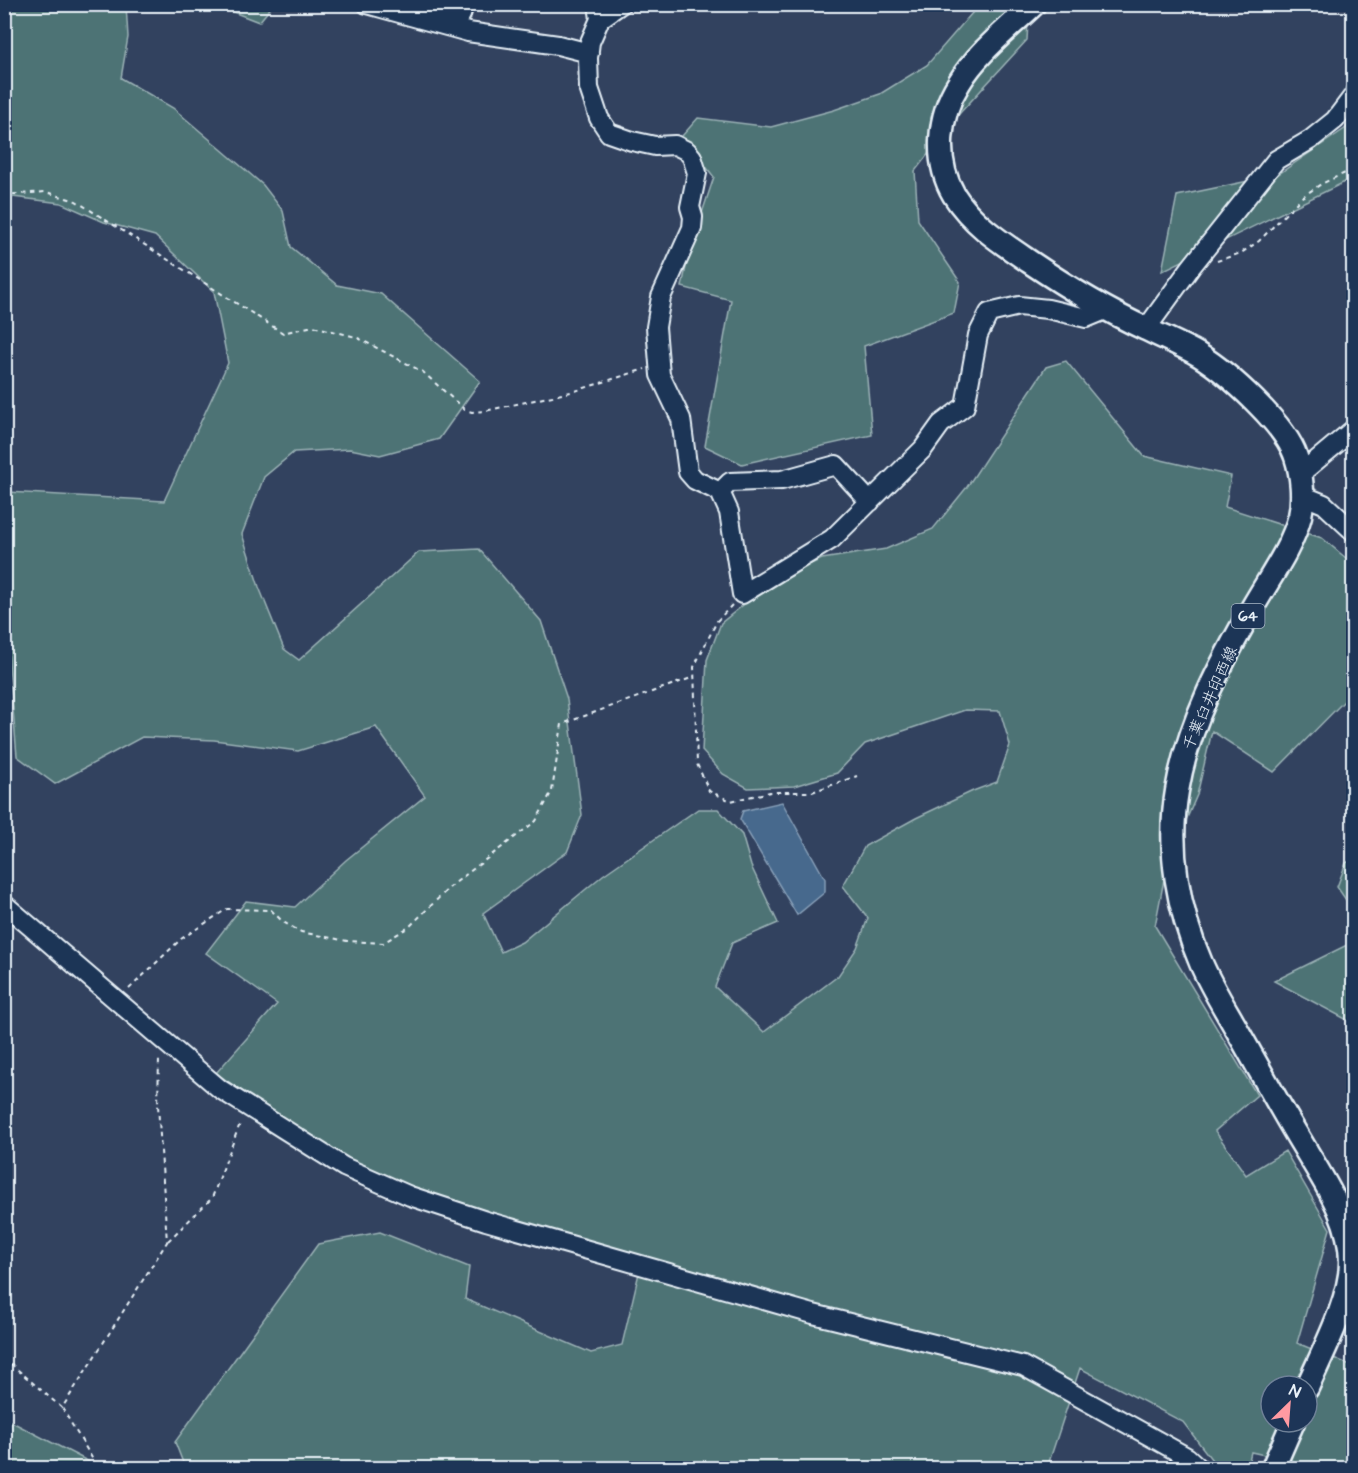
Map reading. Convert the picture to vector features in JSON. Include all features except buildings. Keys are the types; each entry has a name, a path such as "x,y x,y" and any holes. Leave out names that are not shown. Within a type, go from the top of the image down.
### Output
{"main road":[{"name":"千葉臼井印西線","path":"1034,4 959,82 947,106 942,124 941,148 945,172 954,195 992,237 1104,308 1202,357 1256,402 1290,442 1296,457 1301,484 1300,517 1285,551 1239,631 1211,686 1185,753 1176,796 1175,873 1184,916 1202,966 1278,1104 1342,1213 1349,1235 1352,1268 1347,1293 1313,1374"},
{"path":"1273,1468 1288,1434"}],"street":[{"path":"367,4 477,34 558,45 589,53"},
{"path":"440,4 439,8 445,16 455,18 461,15 464,4"},
{"path":"621,4 599,12 590,42 589,88 599,117 609,133 655,146 675,145 687,151 692,157 697,173 690,207 693,217 692,228 661,297 656,327 660,375 681,419 688,472 695,480 720,492 729,512 742,594 832,539 922,449 940,424 965,406 978,335 989,313 1018,306 1048,309 1086,318 1103,311 1104,308"},
{"path":"1146,329 1191,267 1276,160 1310,140 1335,120 1353,94"},
{"path":"1353,429 1301,484 1353,532"},
{"path":"720,492 730,482 782,480 836,465 870,501"},
{"path":"4,904 220,1089 344,1167 410,1196 486,1221 813,1314 1023,1366 1187,1457 1199,1468"}],"path":[{"path":"1191,267 1241,253 1259,242 1311,191 1353,169"},
{"path":"4,195 46,192 76,201 283,333 313,326 356,337 423,372 465,410 472,412 575,391 659,364"},
{"path":"742,594 717,621 694,667 698,764 710,791 731,801 770,792 812,792 856,776"},
{"path":"117,1001 181,939 227,909 271,910 283,922 301,932 347,941 383,943 409,927 451,886 536,821 552,791 562,724 694,677"},
{"path":"160,1039 158,1105 167,1242"},
{"path":"62,1408 167,1242 212,1198 246,1107"},
{"path":"4,1358 62,1408 98,1468"}],"green space":[{"path":"5,5 126,5 128,37 121,78 173,108 263,185 283,211 291,247 337,285 381,294 480,381 439,439 380,455 350,449 294,452 264,477 242,534 259,587 284,649 299,660 419,552 479,549 541,621 567,699 582,815 567,852 483,913 501,952 522,942 603,875 698,809 718,809 742,835 751,866 778,923 732,943 715,987 764,1032 838,976 857,948 868,918 843,886 865,846 916,818 997,782 1010,745 1000,711 965,710 865,744 837,773 794,786 748,788 723,774 702,751 707,660 721,623 774,580 822,559 886,549 933,529 967,487 1046,367 1066,361 1144,456 1231,476 1225,507 1322,538 1347,559 1353,567 1353,692 1274,772 1212,731 1197,795 1167,864 1155,926 1257,1095 1215,1131 1246,1175 1285,1151 1330,1229 1297,1343 1353,1366 1353,1468 1322,1468 1251,1452 1247,1468 1218,1468 1183,1422 1080,1368 1049,1462 1055,1468 185,1468 175,1442 318,1244 380,1232 469,1267 465,1299 591,1353 622,1345 643,1256 584,1242 408,1188 338,1158 216,1073 277,1004 206,953 246,901 295,907 346,860 425,796 376,727 298,751 214,740 142,737 55,784 17,756 7,640 8,492 164,501 228,363 214,292 155,236 104,222 61,203 5,196"},
{"path":"215,5 273,5 259,22"},
{"path":"979,5 1029,5 1027,40 960,113 915,171 918,220 960,282 954,313 864,346 872,435 742,464 705,446 731,300 682,287 689,252 714,177 682,136 698,118 771,127 834,110 880,94 927,65"},
{"path":"1353,116 1353,178 1162,271 1177,196 1277,175 1346,128"},
{"path":"1353,859 1353,910 1337,887 1346,863"},
{"path":"1353,942 1353,1023 1274,981"},
{"path":"5,1420 10,1421 101,1468 5,1468"}],"water":[{"path":"782,802 825,879 825,892 797,915 740,819 743,811"}]}
